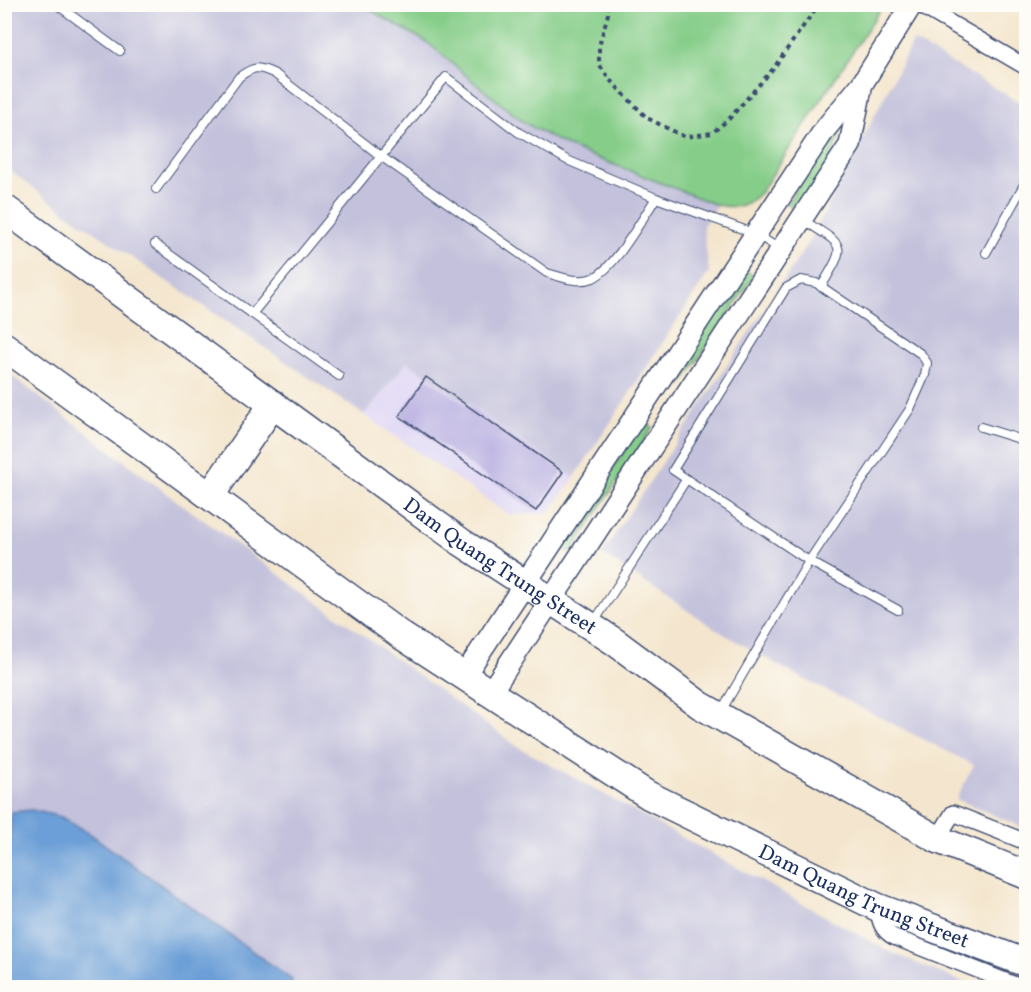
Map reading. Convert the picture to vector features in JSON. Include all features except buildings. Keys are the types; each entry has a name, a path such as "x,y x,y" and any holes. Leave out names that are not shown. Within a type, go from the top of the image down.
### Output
{"highway":[{"name":"Dam Quang Trung Street","path":"4,208 462,542 591,626 718,717 937,839 1026,875"},
{"name":"Dam Quang Trung Street","path":"4,346 402,636 648,795 878,907 1019,960"},
{"path":"210,496 273,404"}],"street":[{"path":"464,676 825,129 862,84 912,4"},
{"path":"918,4 1026,67"},
{"path":"490,693 850,146 862,84"},
{"path":"648,396 674,413"},
{"path":"937,839 953,813 1026,842"},
{"path":"878,907 880,924 894,937 1023,987"}],"lane":[{"path":"56,4 120,51"},
{"path":"156,189 239,77 250,69 262,68 275,74 382,157 547,273 570,280 592,278 610,266 656,198"},
{"path":"252,314 446,77 518,132 567,160 656,198 756,234 781,250"},
{"path":"986,253 1026,181"},
{"path":"801,219 832,238 840,251 821,287"},
{"path":"155,244 339,376"},
{"path":"718,717 809,561 910,410 925,375 927,363 921,354 816,283 801,280 786,288 673,470 809,561 898,610"},
{"path":"981,427 1026,441"},
{"path":"591,626 686,480"}],"path":[{"path":"608,4 608,14 599,46 599,64 608,78 647,118 685,137 712,133 729,119 773,69 819,4"}],"shaded area":[{"path":"5,5 361,5 427,42 525,123 569,147 717,205 703,226 709,272 574,478 407,362 364,415 65,212 5,167"},
{"path":"913,41 1026,106 1026,829 956,799 974,765 790,672 717,630 602,554 811,239"},
{"path":"407,362 574,478 549,513 509,515 364,415"},
{"path":"4,370 173,498 518,747 890,952 974,987 5,987"}],"green space":[{"path":"361,5 883,5 761,192 746,203 730,207 717,205 569,147 525,123 427,42"},
{"path":"848,112 830,160 797,210 794,210 787,203"},
{"path":"742,268 754,276 681,385 672,379"},
{"path":"644,421 653,427 571,552 568,552 561,546"}],"water":[{"path":"32,810 61,817 90,834 292,980 291,987 5,987 4,856 11,842 11,812"}]}
